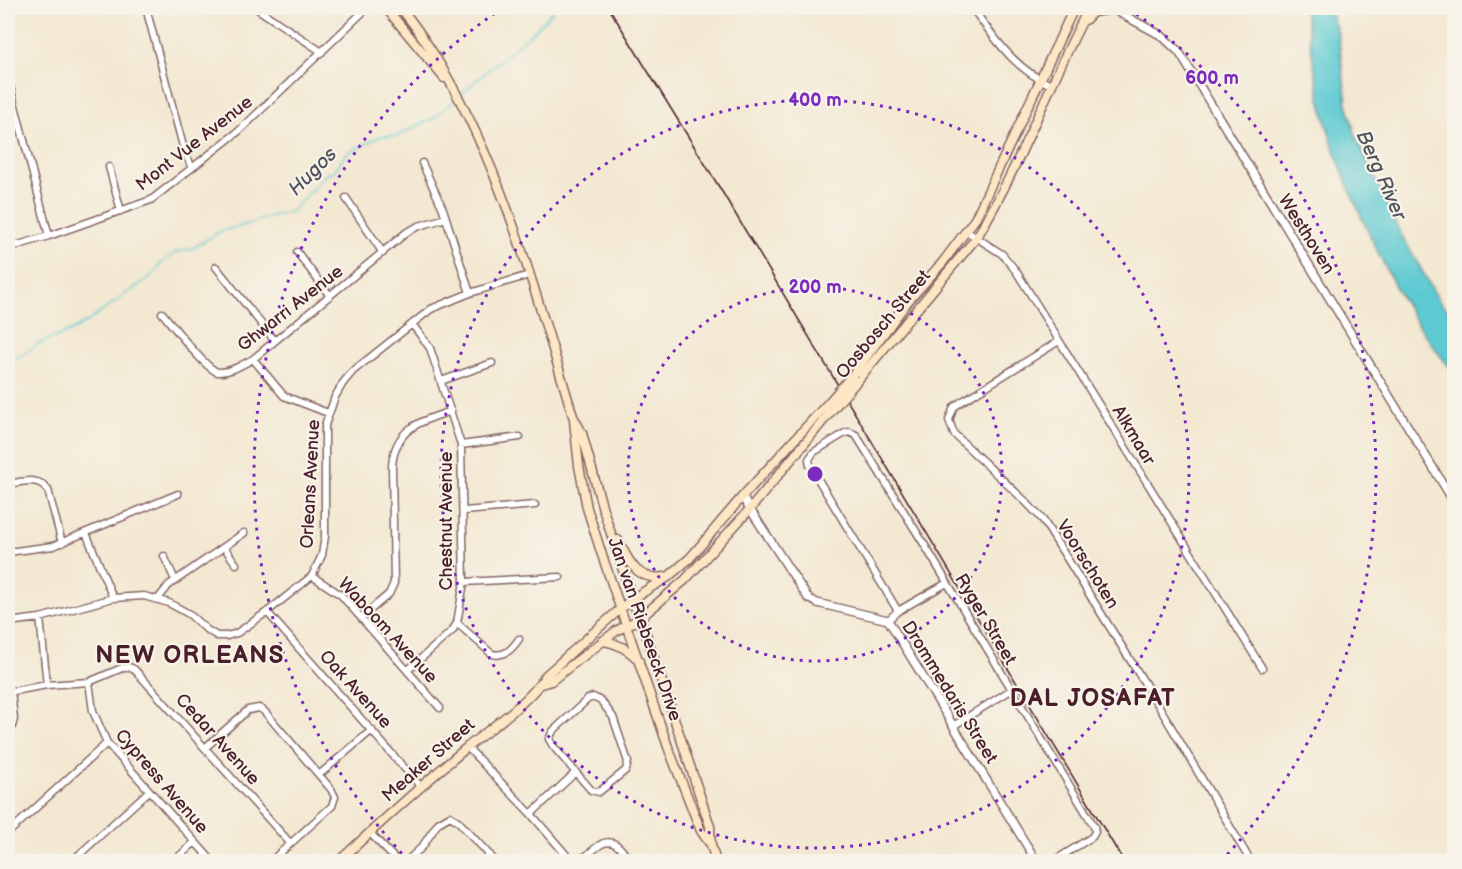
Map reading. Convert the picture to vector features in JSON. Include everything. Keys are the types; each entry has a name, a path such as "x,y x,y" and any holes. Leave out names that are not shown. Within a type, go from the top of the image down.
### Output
{"main road":[{"name":"Jan van Riebeeck Drive","path":"386,8 451,86"},
{"name":"Jan van Riebeeck Drive","path":"401,8 435,57 467,114 500,191 573,416 587,508 668,747 701,831 711,846 716,861"},
{"name":"Oosbosch Street","path":"855,377 908,301 975,219 1074,8"},
{"name":"Oosbosch Street","path":"639,619 697,567 751,508 855,377 977,237 990,216 1089,8"},
{"path":"1079,26 1093,12 1114,9"},
{"name":"Oosbosch Street","path":"632,599 668,577 690,558 742,497 831,406"},
{"name":"Jan van Riebeeck Drive","path":"573,416 582,433 632,599 710,826 711,846"},
{"path":"603,506 618,540 636,570 647,577 668,577"},
{"name":"Meaker Street","path":"338,861 541,684 546,675 567,655 632,599"},
{"name":"Meaker Street","path":"541,684 551,681 602,641 639,619"},
{"path":"602,641 614,642 639,660"}],"street":[{"path":"146,8 184,150 192,168"},
{"path":"256,8 322,52"},
{"name":"Mont Vue Avenue","path":"8,248 151,200 239,131 367,8"},
{"path":"972,8 1011,59 1028,74 1051,85"},
{"name":"Westhoven","path":"1114,9 1162,36 1179,52 1455,502"},
{"path":"8,79 49,236"},
{"path":"422,163 446,218 470,294"},
{"path":"109,168 121,211"},
{"path":"346,198 383,254"},
{"name":"Ghwarri Avenue","path":"162,313 213,370 227,371 253,359 412,229 446,218"},
{"name":"Alkmaar","path":"966,231 1002,254 1009,262 1262,668"},
{"path":"297,252 330,296"},
{"path":"216,267 275,340"},
{"name":"Orleans Avenue","path":"8,622 40,618 113,598 144,596 158,598 179,608 217,636 237,633 312,576 322,555 325,536 325,425 335,397 353,371 431,309 529,275"},
{"name":"Chestnut Avenue","path":"412,324 430,348 461,445 464,582 457,624"},
{"name":"Voorschoten","path":"1059,341 961,402 951,413 950,427 959,440 1026,501 1043,520 1251,861"},
{"path":"253,359 284,396 328,413"},
{"path":"441,381 492,363"},
{"path":"362,617 389,594 394,583 392,466 397,444 412,426 450,411"},
{"name":"Ryger Street","path":"898,611 810,466 810,459 814,452 845,433 856,435 1094,826 1095,832 1092,837 1052,861"},
{"path":"461,445 520,437"},
{"path":"8,484 36,481 45,485 62,543"},
{"path":"8,552 45,548 62,543 178,494"},
{"name":"Drommedaris Street","path":"742,497 808,598 817,603 888,620 1037,861"},
{"path":"464,511 535,505"},
{"path":"86,533 113,598"},
{"path":"158,598 176,580 244,533"},
{"path":"224,547 236,564"},
{"path":"165,556 176,580"},
{"name":"Waboom Avenue","path":"312,576 336,591 362,617 440,708"},
{"path":"464,582 560,577"},
{"path":"888,620 898,611 947,583"},
{"name":"Oak Avenue","path":"267,612 421,787"},
{"path":"40,618 47,685"},
{"path":"408,670 446,638 457,624 492,654 508,652 519,639"},
{"name":"Cedar Avenue","path":"8,741 14,719 10,692 47,685 89,682 129,667 134,669 206,747 291,843"},
{"name":"Cypress Avenue","path":"89,682 93,711 107,743 213,861"},
{"path":"953,726 1011,690"},
{"path":"597,698 613,717 628,766 622,774 599,792 591,790 576,773 550,743 550,735 588,699 597,698"},
{"path":"206,747 248,710 259,708 320,774 335,797 332,806 270,861"},
{"path":"320,774 372,730"},
{"path":"8,833 107,743"},
{"path":"467,747 531,814 568,857 573,860 584,859 601,844 608,842 618,846 631,861"},
{"path":"531,814 576,773"},
{"path":"71,861 149,791"},
{"path":"406,861 422,847 438,823 450,816 459,821 496,861"},
{"path":"370,833 398,861"},
{"path":"173,861 195,842"},
{"path":"482,861 490,855"}],"water":[{"path":"1304,8 1329,8 1338,34 1347,103 1356,137 1401,234 1441,304 1454,315 1454,372 1432,345 1403,301 1353,198 1326,122"}],"waterway":[{"name":"Hugos","path":"461,94 536,29 555,8"},
{"name":"Hugos","path":"8,360 87,322 153,275 161,264 175,253 193,248 221,231 291,212 323,177 335,170 346,154 381,136 397,136 434,118 455,100"}],"railway":[{"path":"609,8 721,190 1124,862"}],"district":[{"name":"NEW ORLEANS","path":"190,655"},
{"name":"DAL JOSAFAT","path":"1093,698"}],"water label":[{"name":"Berg River","path":"1382,175"}]}
